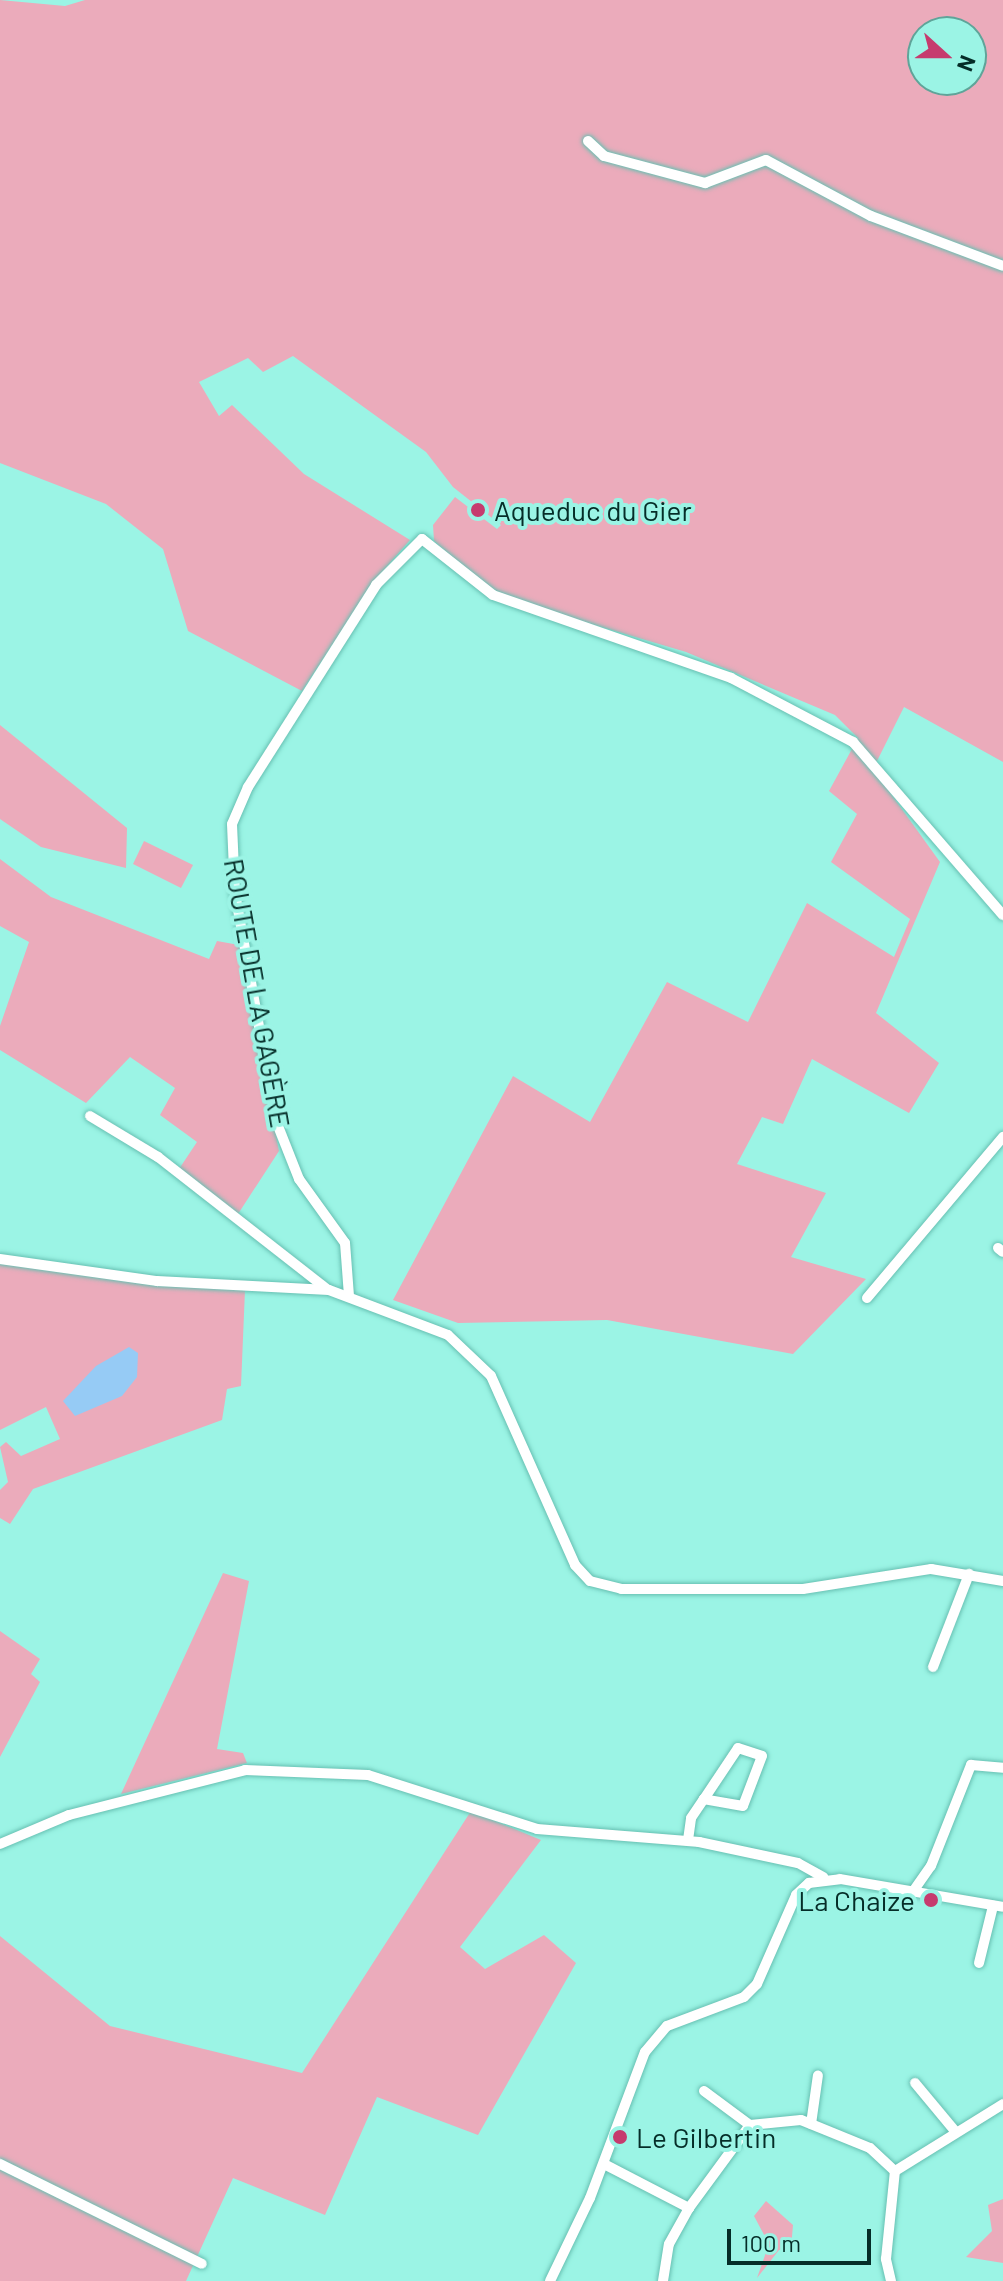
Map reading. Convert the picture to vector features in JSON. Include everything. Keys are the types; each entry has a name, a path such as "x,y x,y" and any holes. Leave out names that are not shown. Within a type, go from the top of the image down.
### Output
{"street":[{"path":"588,141 604,156 705,183 766,160 871,216 1003,266"},
{"name":"ROUTE DE LA GAGÈRE","path":"349,1296 345,1243 299,1179 276,1121 235,893 232,824 248,787 376,585 422,539 493,595 731,678 853,742 1003,915"},
{"path":"90,1116 158,1157 329,1290"},
{"path":"867,1298 1003,1137"},
{"path":"0,1259 157,1281 329,1290 349,1296 472,1352 529,1450 575,1565 590,1581 621,1589 803,1589 931,1569 1003,1581"},
{"path":"933,1667 969,1574"},
{"path":"688,1840 704,1799 738,1748 762,1756 743,1806 704,1799"},
{"path":"914,1890 931,1866 971,1765 1003,1768"},
{"path":"0,1844 69,1815 245,1770 368,1775 537,1829 688,1840 798,1863 823,1877 998,1906 979,1963"},
{"path":"550,2281 604,2164 657,2036 681,2018 744,1997 757,1984 796,1895 823,1877"},
{"path":"811,2124 818,2075"},
{"path":"915,2083 955,2131"},
{"path":"704,2091 750,2125 811,2124 870,2148 894,2177 886,2259 891,2281"},
{"path":"894,2177 955,2131 1003,2104"},
{"path":"663,2281 669,2244 689,2208 750,2125"},
{"path":"0,2164 202,2264"},
{"path":"604,2164 689,2208"}],"shaded area":[{"path":"0,0 65,6 85,0 1003,0 1003,762 904,707 873,769 940,862 876,1013 939,1063 909,1113 812,1059 783,1124 762,1117 737,1164 826,1193 791,1257 866,1279 793,1354 607,1320 458,1323 393,1300 513,1076 590,1122 667,982 748,1022 807,903 894,957 910,919 831,862 857,814 829,791 858,738 835,715 686,652 514,601 481,583 434,541 433,525 455,497 497,529 501,525 453,487 426,452 293,356 263,372 248,358 199,382 219,416 232,405 304,474 410,540 374,581 302,691 188,631 163,549 106,504 0,463"},
{"path":"0,725 127,828 126,868 41,847 0,819"},
{"path":"144,841 193,865 181,888 133,864"},
{"path":"0,859 51,897 209,959 217,941 239,945 279,1151 238,1214 179,1169 197,1142 160,1115 175,1088 130,1057 86,1103 0,1050 0,1026 29,942 0,926"},
{"path":"0,1263 245,1290 241,1386 227,1389 222,1420 33,1489 10,1524 0,1518 0,1490 8,1482 0,1447 6,1442 21,1456 60,1439 46,1407 0,1430"},
{"path":"223,1573 249,1581 217,1749 243,1753 247,1763 121,1794"},
{"path":"0,1631 40,1659 31,1674 40,1682 0,1757"},
{"path":"471,1811 541,1840 460,1947 485,1969 544,1935 576,1963 478,2135 377,2097 325,2215 233,2178 186,2281 0,2281 0,1936 110,2026 302,2073"},
{"path":"1003,2199 1003,2263 966,2257 992,2231 988,2205"},
{"path":"766,2201 793,2225 791,2248 779,2250 757,2278 769,2244 754,2216"}],"water":[{"path":"129,1347 138,1353 137,1377 122,1396 75,1416 63,1401 96,1366"}],"place":[{"name":"Aqueduc du Gier","path":"478,510"},
{"name":"La Chaize","path":"931,1900"},
{"name":"Le Gilbertin","path":"620,2137"}]}
